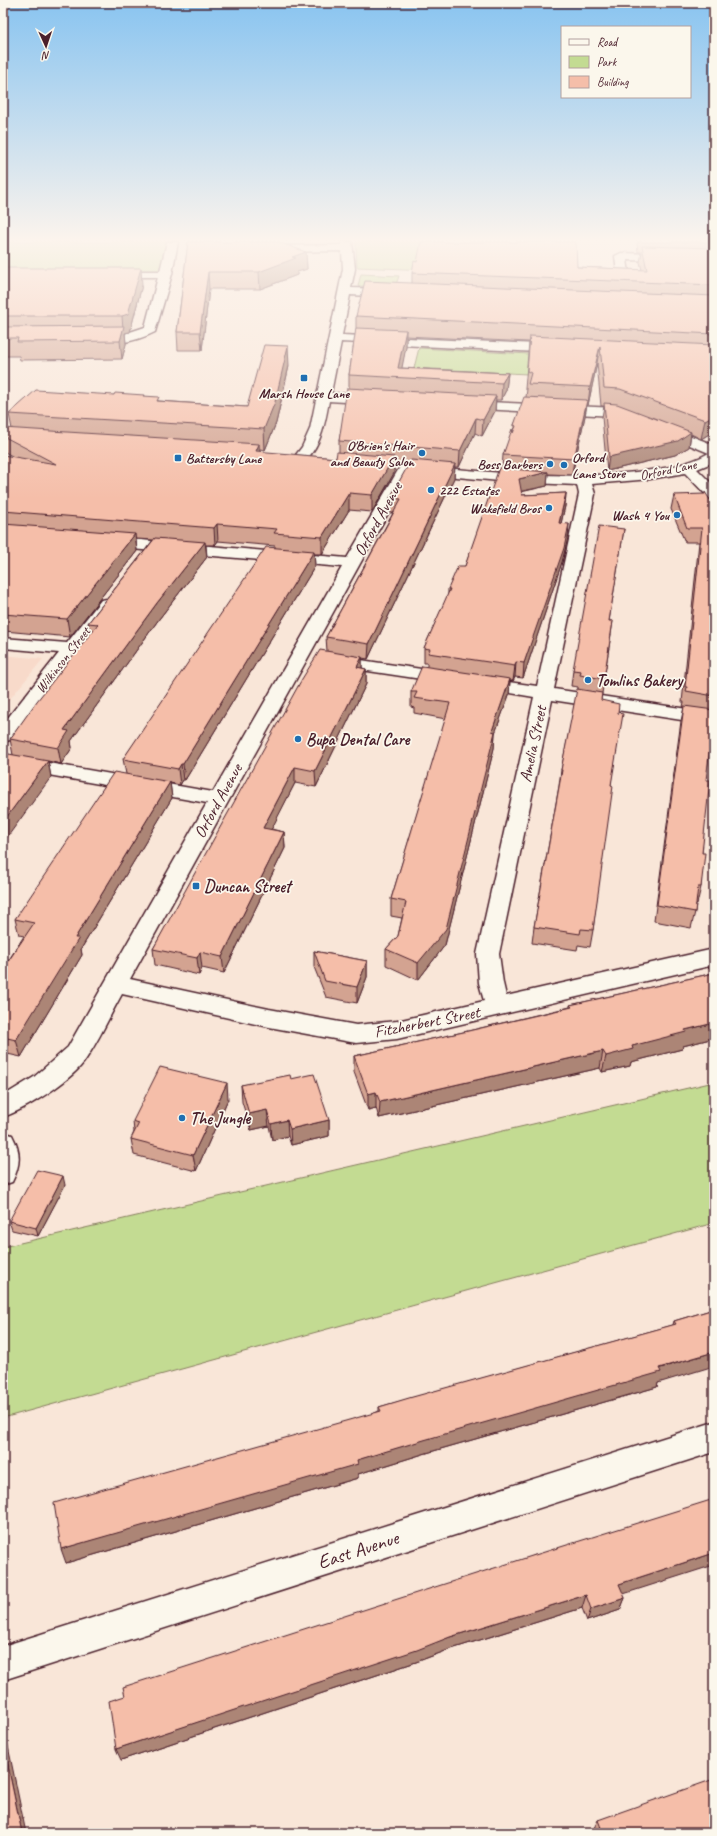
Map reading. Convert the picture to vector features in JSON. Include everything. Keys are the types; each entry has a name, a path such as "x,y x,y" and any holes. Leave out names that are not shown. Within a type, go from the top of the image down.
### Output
{"street":[{"path":"88,339 124,339 142,334 151,328"},
{"path":"320,460 295,456 308,448 316,432 337,328"},
{"path":"335,338 576,350"},
{"path":"324,397 386,400"},
{"path":"456,404 617,412 714,450"},
{"name":"Orford Lane","path":"399,468 542,481 584,481 638,477 688,468 714,456"},
{"name":"Orford Avenue","path":"8,1098 56,1075 77,1054 353,563 399,468"},
{"path":"688,468 714,495"},
{"name":"Amelia Street","path":"498,1008 491,983 488,954 587,494 584,481"},
{"path":"89,541 353,563"},
{"path":"138,564 152,546"},
{"name":"Wilkinson Street","path":"3,736 115,594"},
{"path":"3,643 71,649"},
{"path":"301,656 714,719"},
{"path":"3,761 219,799"},
{"name":"Fitzherbert Street","path":"116,984 269,1018 356,1034 397,1030 498,1008 714,957"},
{"path":"3,1142 7,1157 3,1174"},
{"name":"East Avenue","path":"3,1663 714,1437"}],"shaded area":[{"path":"3,655 43,659 3,707"}],"green space":[{"path":"419,348 529,354 527,374 414,368"},
{"path":"714,1082 714,1223 3,1418 3,1247"}],"building":[{"path":"3,328 124,328 120,341 17,342 18,338 3,338"},
{"path":"178,328 201,328 200,332 177,332"},
{"path":"356,328 406,330 398,368 508,373 502,383 349,375"},
{"path":"588,328 714,328 714,334"},
{"path":"530,336 714,345 714,415 705,420 620,389 604,388 600,346 590,387 528,384 531,373 527,371"},
{"path":"264,345 288,346 275,402 264,429 9,414 36,390 114,395 115,393 144,395 143,396 159,397 157,401 247,407"},
{"path":"347,388 496,396 483,420 476,418 460,451 339,441"},
{"path":"524,397 587,400 574,459 503,455 512,429 513,433 516,426 514,425"},
{"path":"604,403 617,404 691,432 678,441 609,457"},
{"path":"3,428 259,444 256,451 336,458 337,452 394,457 372,495 349,493 322,537 274,533 277,529 217,524 214,528 3,511 3,455 56,464 3,436"},
{"path":"411,460 455,464 369,644 326,637 401,499 390,498"},
{"path":"499,468 548,472 519,479 522,495 566,493 559,523 569,524 564,548 524,663 516,662 515,666 428,653 430,649 424,648 450,589 448,589 458,566 465,566"},
{"path":"705,492 714,506 714,696 686,691 687,687 685,687 702,528 687,528 674,495 705,494"},
{"path":"3,524 135,534 67,619 3,614"},
{"path":"599,526 624,529 609,621 613,621 604,679 580,675 581,671 573,670"},
{"path":"155,538 205,542 157,603 64,730 69,731 58,748 10,739 37,701 98,624 88,623"},
{"path":"266,547 314,551 183,764 181,764 178,769 123,759"},
{"path":"320,650 362,657 357,667 366,669 315,771 295,767 263,828 284,832 222,957 200,952 197,958 153,949 302,679"},
{"path":"422,666 510,679 492,731 495,732 446,929 418,963 386,949 398,936 406,902 391,899 450,703 414,698 417,692 411,692"},
{"path":"577,689 602,693 601,700 619,704 618,713 623,714 611,785 613,786 593,930 581,929 580,934 534,927 561,770"},
{"path":"684,706 714,710 706,780 710,780 702,853 705,853 701,887 698,887 695,912 657,905"},
{"path":"3,753 48,761 3,822"},
{"path":"114,772 170,782 75,938 79,938 16,1040 3,1037 3,996 5,993 3,993 3,969 34,923 15,919"},
{"path":"314,951 367,961 357,987 325,981"},
{"path":"714,973 714,1023 632,1046 633,1049 606,1056 603,1051 380,1102 376,1092 368,1094 354,1056 468,1031 572,1007 570,1005"},
{"name":"The Jungle","path":"160,1067 227,1083 193,1155 131,1139 139,1123 133,1121"},
{"path":"314,1074 329,1120 290,1129 287,1120 271,1124 267,1110 249,1114 241,1085 290,1075 291,1079"},
{"path":"37,1170 63,1176 36,1228 9,1221"},
{"path":"714,1309 714,1352 659,1368 661,1372 357,1460 358,1464 61,1549 54,1503 381,1411 379,1407 676,1324 674,1321"},
{"path":"714,1499 714,1553 619,1584 625,1598 591,1609 586,1595 450,1637 417,1650 116,1749 109,1701 125,1696 123,1687"},
{"path":"3,1742 22,1833 3,1833"},
{"path":"714,1779 714,1833 603,1833 598,1820"}],"place":[{"name":"Marsh House Lane","path":"304,378"},
{"name":"O'Brien's Hair and Beauty Salon","path":"422,453"},
{"name":"Battersby Lane","path":"178,458"},
{"name":"Boss Barbers","path":"550,464"},
{"name":"Orford Lane Store","path":"564,465"},
{"name":"222 Estates","path":"431,490"},
{"name":"Wakefield Bros","path":"549,508"},
{"name":"Wash 4 You","path":"677,515"},
{"name":"Tomlins Bakery","path":"588,680"},
{"name":"Bupa Dental Care","path":"298,739"},
{"name":"Duncan Street","path":"196,886"},
{"name":"The Jungle","path":"182,1118"}]}
